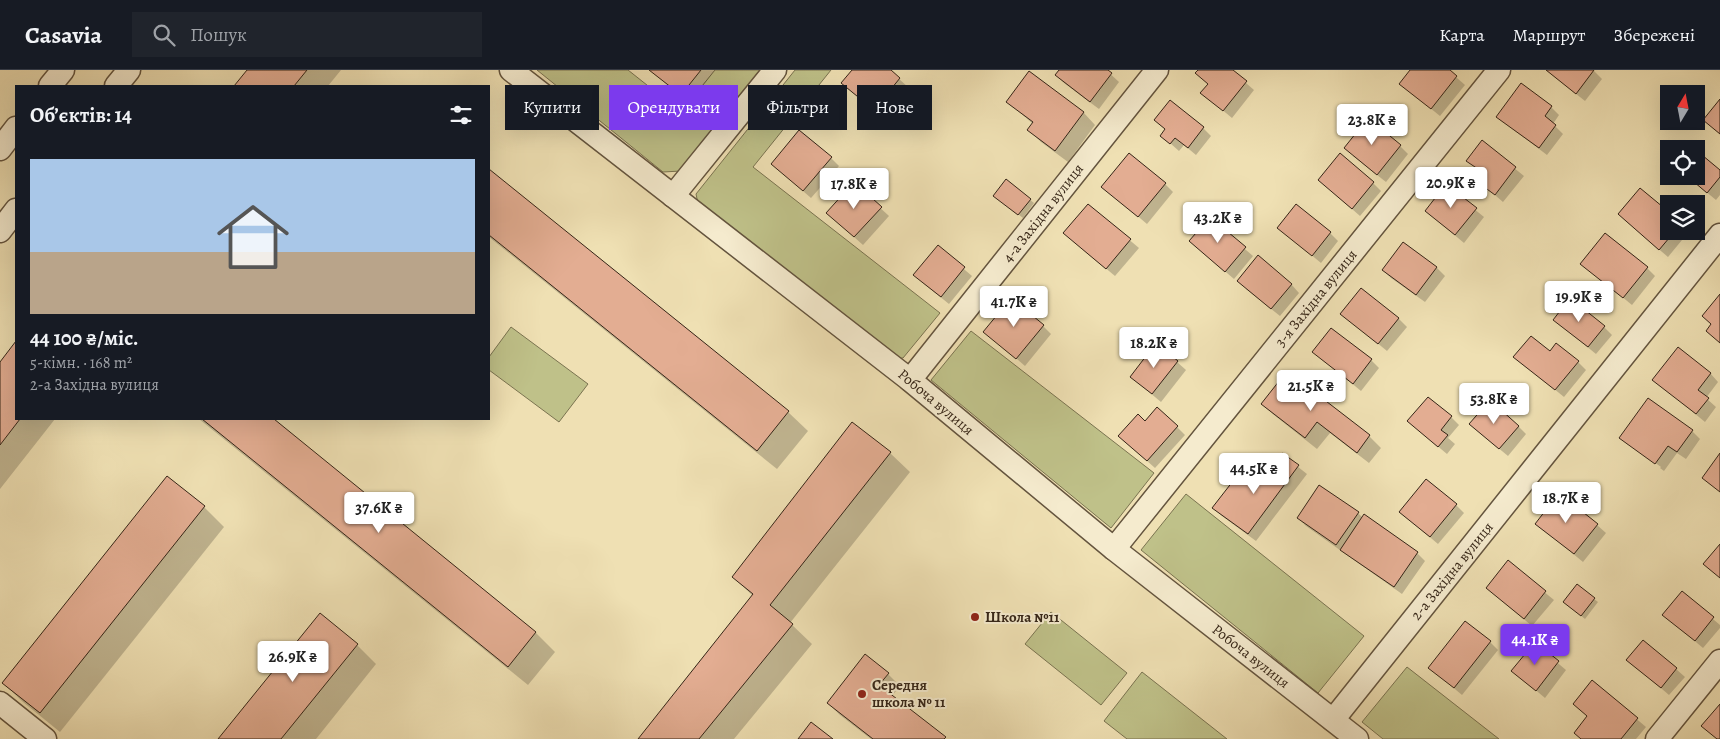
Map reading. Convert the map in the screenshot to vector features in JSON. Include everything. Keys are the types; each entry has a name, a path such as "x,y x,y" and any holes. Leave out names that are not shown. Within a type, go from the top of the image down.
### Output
{"street":[{"path":"51,85 63,70"},
{"path":"117,85 129,70"},
{"name":"Робоча вулиця","path":"511,70 910,380 1114,549 1357,739"},
{"path":"674,196 775,70"},
{"name":"4-а Західна вулиця","path":"910,380 1157,70"},
{"name":"3-я Західна вулиця","path":"1114,549 1499,70"},
{"path":"0,149 15,129"},
{"path":"0,231 15,211"},
{"name":"2-а Західна вулиця","path":"1333,720 1720,235"},
{"path":"1657,739 1720,661"},
{"path":"0,703 45,739"}],"green space":[{"path":"537,70 628,70 647,85 609,85 609,128 599,120 599,85 556,85"},
{"path":"715,70 761,70 738,99 738,85 703,85"},
{"path":"795,70 831,70 819,85 783,85"},
{"path":"748,129 783,130 753,167 940,313 903,358 892,359 699,208 696,194"},
{"path":"611,130 713,130 681,171 663,172"},
{"path":"511,327 588,384 559,422 490,371 490,356"},
{"path":"971,331 1154,473 1111,528 931,380"},
{"path":"1186,494 1364,636 1318,693 1141,550"},
{"path":"1051,612 1127,673 1101,705 1025,644"},
{"path":"1407,667 1499,739 1383,739 1362,722"},
{"path":"1142,672 1227,739 1127,739 1104,721"}],"building":[{"path":"247,70 307,70 295,85 235,85"},
{"path":"649,70 701,70 689,85 668,85"},
{"path":"852,70 891,70 900,78 894,85 857,85 857,96 847,88 847,85 841,83"},
{"path":"1059,70 1108,70 1112,73 1090,102 1055,75"},
{"path":"1198,70 1233,70 1247,81 1223,111 1200,93 1208,84 1195,73"},
{"path":"1410,70 1450,70 1457,76 1431,109 1399,84"},
{"path":"1546,70 1594,70 1576,94"},
{"path":"1029,71 1084,112 1055,151 1027,130 1033,122 1006,102"},
{"path":"1521,83 1552,106 1545,116 1556,125 1539,148 1496,117"},
{"path":"1720,99 1720,134 1705,122 1705,118"},
{"path":"1170,100 1204,127 1188,148 1175,138 1170,144 1160,136 1165,129 1154,120"},
{"path":"1368,118 1401,145 1377,175 1344,148"},
{"path":"799,130 832,157 803,191 771,164"},
{"path":"1482,140 1516,167 1495,195 1472,178 1478,169 1466,161"},
{"path":"1129,153 1166,183 1138,217 1101,187"},
{"path":"1340,153 1374,182 1352,209 1318,180"},
{"path":"1705,158 1720,170 1720,177 1707,193 1698,185 1705,185"},
{"path":"490,170 789,411 757,451 490,236"},
{"path":"1006,179 1031,199 1018,215 993,196"},
{"path":"854,182 882,207 854,237 826,213"},
{"path":"1446,184 1477,208 1455,235 1425,211"},
{"path":"1640,188 1660,205 1660,240 1667,240 1659,250 1618,214"},
{"path":"1088,204 1131,239 1106,269 1063,233"},
{"path":"1296,204 1331,232 1312,256 1277,228"},
{"path":"1210,217 1246,247 1225,272 1189,241"},
{"path":"1605,233 1648,267 1623,298 1580,264"},
{"path":"1403,242 1437,267 1416,295 1382,270"},
{"path":"938,245 965,267 941,297 913,275"},
{"path":"1258,255 1292,284 1271,309 1237,281"},
{"path":"1361,288 1399,318 1378,344 1340,314"},
{"path":"1720,294 1720,343 1706,331 1711,324 1702,316"},
{"path":"1011,298 1044,325 1016,359 983,332"},
{"path":"1570,298 1605,326 1588,347 1553,320"},
{"path":"1331,328 1372,359 1353,384 1312,352"},
{"path":"1531,336 1550,351 1556,343 1579,361 1555,390 1513,357"},
{"path":"15,342 15,420 19,420 0,445 0,362"},
{"path":"1156,343 1178,361 1152,394 1130,377"},
{"path":"1678,347 1711,373 1698,390 1709,398 1696,414 1652,380"},
{"path":"1287,371 1370,435 1357,453 1317,422 1305,438 1261,404"},
{"path":"1428,397 1452,416 1441,430 1448,435 1438,447 1407,421"},
{"path":"1648,398 1693,430 1677,452 1668,446 1655,464 1619,438"},
{"path":"1490,400 1519,426 1499,449 1469,424"},
{"path":"1157,407 1178,426 1147,461 1118,436 1138,414 1145,421"},
{"path":"203,420 275,420 536,632 508,667"},
{"path":"852,422 891,452 770,605 793,624 699,739 638,739 753,594 732,577"},
{"path":"1282,453 1299,465 1248,534 1212,508 1240,472 1258,486"},
{"path":"1720,453 1720,492 1702,478"},
{"path":"167,476 205,506 40,713 2,683"},
{"path":"1426,479 1457,504 1430,537 1399,512"},
{"path":"1319,485 1359,512 1336,545 1297,518"},
{"path":"1559,493 1598,524 1574,554 1535,524"},
{"path":"1364,514 1418,552 1394,587 1340,550"},
{"path":"1720,544 1720,578 1703,564"},
{"path":"1508,560 1546,591 1524,619 1486,588"},
{"path":"1577,584 1595,598 1581,616 1563,602"},
{"path":"1682,591 1714,617 1695,641 1662,615"},
{"path":"320,613 358,644 281,739 218,739"},
{"path":"1465,621 1491,641 1454,688 1428,668"},
{"path":"1643,640 1677,668 1661,688 1626,660"},
{"path":"1535,642 1559,661 1536,691 1511,671"},
{"name":"Середня школа № 11","path":"865,654 889,673 879,685 946,737 944,739 873,739 827,703"},
{"path":"1592,680 1638,718 1621,739 1581,739 1574,733 1587,716 1573,704"},
{"path":"1720,704 1720,739 1717,739 1701,726"},
{"path":"811,722 833,739 798,739"}],"place":[{"name":"Школа №11","path":"975,617"},
{"name":"Середня школа № 11","path":"862,694"}]}
